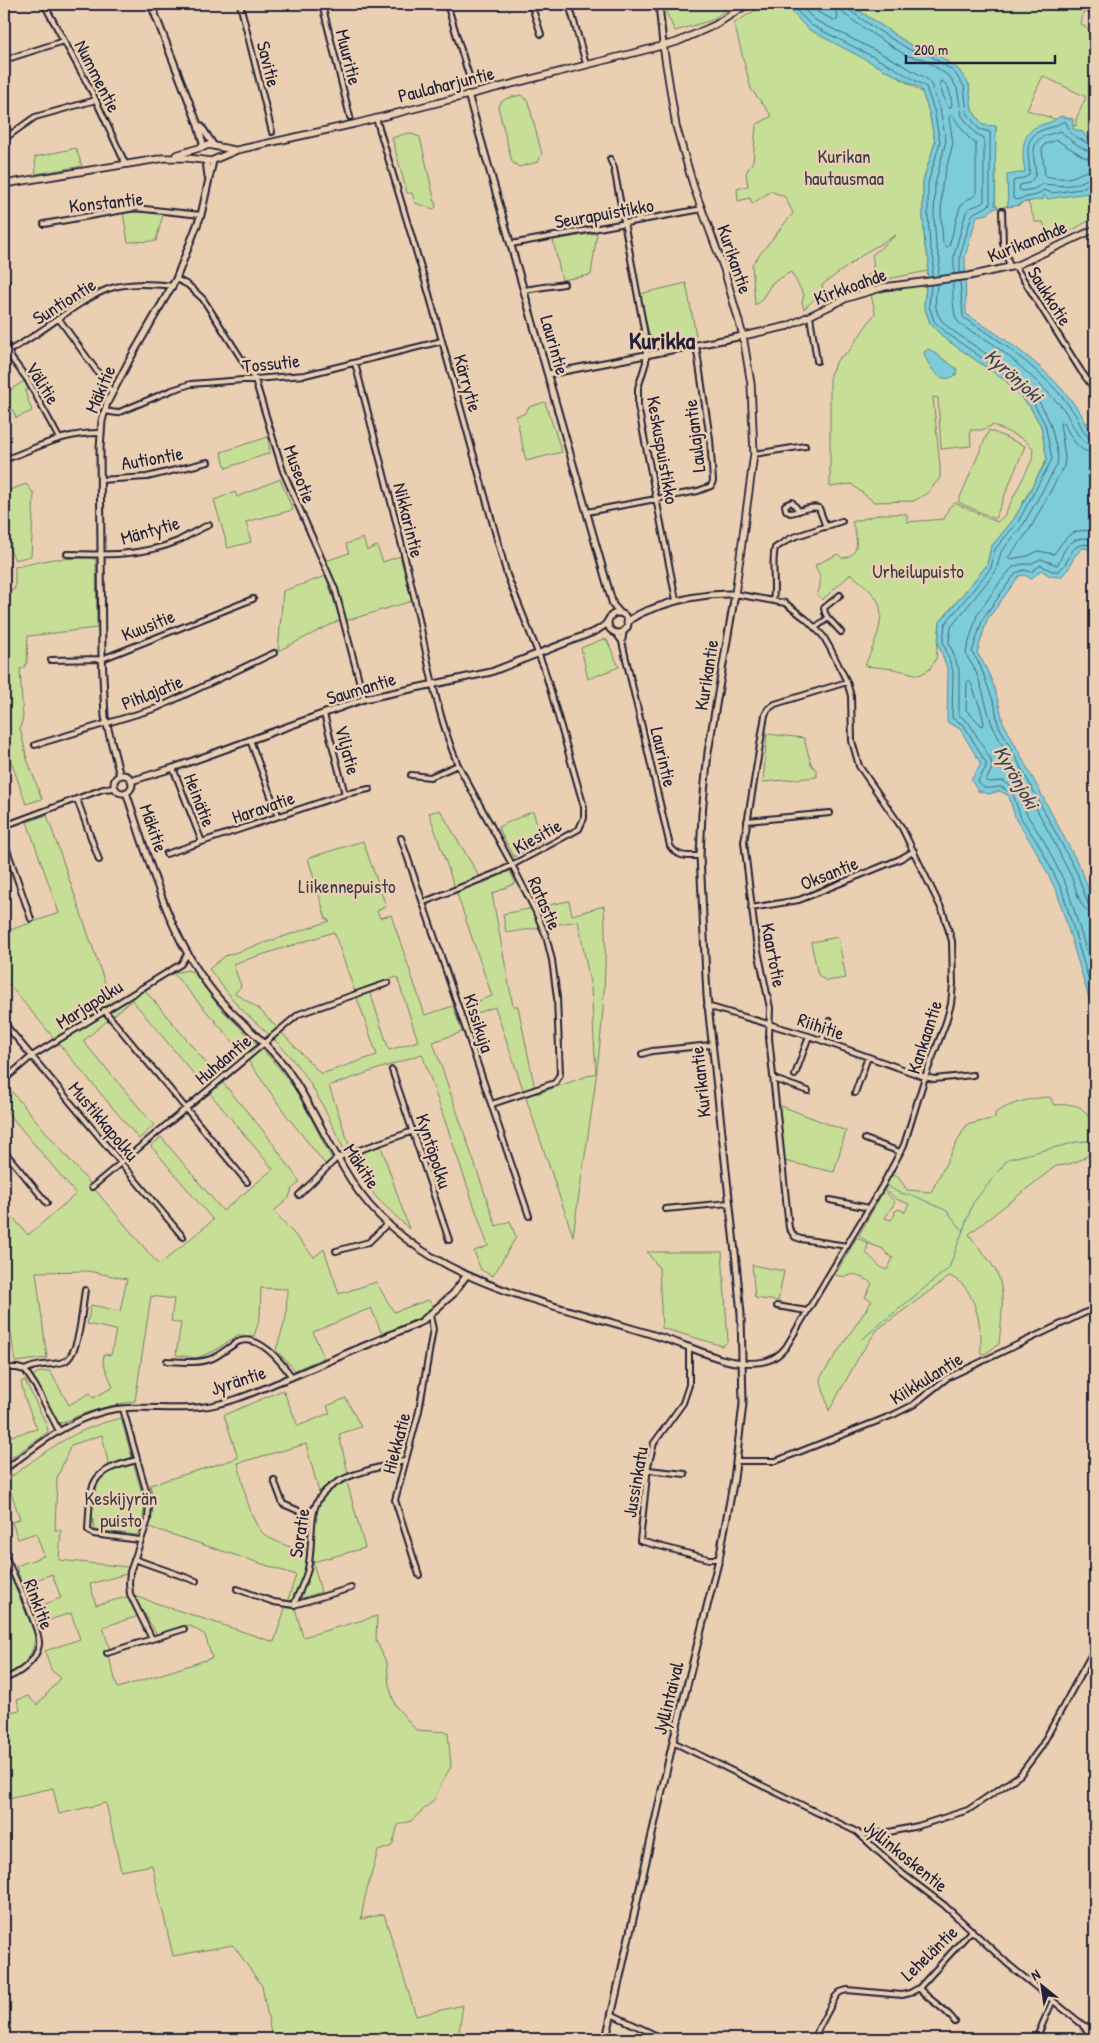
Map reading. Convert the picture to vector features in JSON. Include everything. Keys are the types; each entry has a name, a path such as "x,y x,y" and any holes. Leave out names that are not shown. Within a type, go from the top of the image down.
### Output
{"main road":[{"name":"Paulaharjuntie","path":"161,158 209,160 236,150 376,118 663,45 704,32 746,5"},
{"name":"Kurikantie","path":"663,45 675,121 694,188 721,258 743,336 753,400 754,454 735,594"},
{"name":"Paulaharjuntie","path":"214,146 236,150"},
{"path":"214,146 218,154 209,160 201,154 204,147 214,146"},
{"name":"Paulaharjuntie","path":"4,184 161,158 204,147"},
{"name":"Kurikanahde","path":"969,276 1012,266 1095,229"},
{"name":"Kirkkoahde","path":"743,336 788,326 847,298 867,292 915,282 969,276"}],"street":[{"name":"Nummentie","path":"44,4 96,100 125,163"},
{"path":"151,4 197,122 204,147"},
{"name":"Savitie","path":"240,4 272,132"},
{"name":"Muuritie","path":"322,4 350,117"},
{"path":"447,4 469,76"},
{"path":"531,4 541,34"},
{"path":"569,4 586,64"},
{"name":"Kurikantie","path":"659,4 663,45"},
{"path":"4,60 64,41"},
{"name":"Laurintie","path":"468,94 613,605 622,614"},
{"path":"4,139 35,117 96,100"},
{"name":"Kärrytie","path":"376,118 442,341 507,575 539,654"},
{"path":"197,122 214,146"},
{"name":"Keskuspuistikko","path":"610,159 614,168 646,340 646,355 638,398 643,436 676,600"},
{"name":"Mäkitie","path":"120,776 107,724 102,659 100,433 104,411 112,392 176,279 201,215 209,180 209,160"},
{"name":"Konstantie","path":"44,224 135,208 201,215"},
{"name":"Seurapuistikko","path":"511,244 702,209"},
{"name":"Saukkotie","path":"1002,211 1003,243 1012,266 1095,390"},
{"name":"Museotie","path":"176,279 188,285 203,299 256,380 283,471 334,589 364,699"},
{"name":"Suntiontie","path":"6,352 26,342 90,298 110,288 153,284 173,286"},
{"path":"524,290 564,284"},
{"path":"810,316 817,361"},
{"path":"59,319 112,392"},
{"path":"548,374 743,336"},
{"name":"Välitie","path":"4,341 6,352 27,379 59,438"},
{"name":"Tossutie","path":"104,411 117,412 191,384 256,380 305,374 442,341"},
{"name":"Laulajantie","path":"586,512 707,489 713,481 710,439 696,346"},
{"name":"Nikkarintie","path":"355,363 414,596 432,684"},
{"path":"4,460 73,434 100,433"},
{"path":"754,454 805,446"},
{"name":"Autiontie","path":"100,480 147,477 208,462"},
{"path":"798,511 814,507 819,508 826,527"},
{"path":"773,600 775,590 773,557 775,548 791,538 842,521"},
{"name":"Mäntytie","path":"67,554 135,553 178,541 209,524"},
{"path":"600,628 607,628 613,631 624,630 627,623 635,616 676,600 710,594 735,594"},
{"name":"Kurikantie","path":"735,594 708,752 700,856 702,929 711,1045 729,1203 743,1362"},
{"name":"Kankaantie","path":"735,594 785,603 795,609 815,628 830,648 847,682 851,696 852,741 859,766 902,828 943,912 952,941 953,984 951,1004 946,1022 925,1078 916,1112 900,1152 869,1208 795,1334 778,1357 759,1363 743,1362"},
{"path":"840,594 824,608 828,618 841,632"},
{"name":"Kuusitie","path":"51,660 102,659 253,598"},
{"name":"Laurintie","path":"610,617 613,605"},
{"path":"613,631 608,623 610,617 622,614 635,616"},
{"path":"622,614 627,623"},
{"name":"Saumantie","path":"131,781 173,768 364,699 491,672 600,628 610,617"},
{"path":"815,628 828,618"},
{"name":"Laurintie","path":"624,630 622,642 670,846 674,852 683,856 700,856"},
{"name":"Laurintie","path":"613,631 622,642"},
{"name":"Pihlajatie","path":"35,745 157,708 274,653"},
{"name":"Kiesitie","path":"424,902 479,882 512,865 578,829 584,818 584,807 539,654"},
{"name":"Kaartotie","path":"846,1246 801,1239 791,1233 774,1079 769,1023 770,1008 751,908 744,842 765,715 768,709 775,704 847,682"},
{"name":"Ratastie","path":"432,684 458,765 535,910 552,960 557,998 560,1074 555,1083 492,1104"},
{"name":"Viljatie","path":"324,714 345,794"},
{"path":"250,740 278,815"},
{"path":"411,775 430,777 458,765"},
{"name":"Heinätie","path":"173,768 202,842"},
{"path":"120,776 126,776 131,781 130,788 126,792 119,792 115,788 114,781 120,776"},
{"path":"4,826 103,790 115,788"},
{"name":"Haravatie","path":"166,854 278,815 345,794 369,789"},
{"name":"Mäkitie","path":"126,792 174,927 195,966 220,1000 285,1066 304,1095 338,1158 361,1194 388,1223 420,1250 466,1276 726,1360 743,1362"},
{"path":"77,799 99,860"},
{"path":"747,821 830,813"},
{"name":"Kissikuja","path":"401,838 529,1216"},
{"path":"4,841 31,918"},
{"name":"Oksantie","path":"751,908 799,900 900,859 914,851"},
{"name":"Marjapolku","path":"4,1080 32,1056 181,964 188,953"},
{"name":"Huhdantie","path":"92,1187 299,1014 388,983"},
{"name":"Riihitie","path":"708,1006 822,1040 925,1078"},
{"path":"104,1010 246,1182"},
{"path":"822,1040 830,1021"},
{"name":"Mustikkapolku","path":"4,1023 183,1237"},
{"path":"795,1075 809,1036"},
{"path":"642,1054 711,1045"},
{"path":"855,1093 868,1057"},
{"name":"Kyntöpolku","path":"392,1070 449,1240"},
{"path":"925,1078 934,1079 973,1075"},
{"path":"774,1079 808,1091"},
{"path":"299,1195 338,1158 412,1131"},
{"path":"866,1139 900,1152"},
{"path":"4,1151 47,1203"},
{"path":"830,1200 869,1208"},
{"path":"666,1209 729,1203"},
{"path":"336,1251 369,1242 388,1223"},
{"name":"Jyräntie","path":"4,1470 58,1431 107,1411 135,1407 200,1408 228,1402 292,1377 421,1322 453,1294 466,1276"},
{"path":"25,1370 32,1365 69,1360 74,1354 85,1290"},
{"path":"777,1306 807,1311"},
{"name":"Kiikkulantie","path":"737,1461 776,1460 893,1416 913,1405 947,1378 1095,1308"},
{"name":"Hiekkatie","path":"419,1575 395,1500 404,1460 419,1411 433,1329 430,1316"},
{"path":"167,1361 199,1362 213,1358 241,1341 253,1341 269,1350 292,1377"},
{"name":"Jussinkatu","path":"689,1347 689,1385 684,1403 654,1443 648,1470 640,1541 709,1559 719,1559"},
{"name":"Jyllintaival","path":"606,2039 610,2014 673,1742 719,1559 737,1461 743,1404 743,1362"},
{"path":"4,1368 25,1370 36,1387 58,1431"},
{"path":"123,1409 149,1501 148,1520 134,1559 129,1583 130,1594 152,1639"},
{"path":"137,1460 113,1466 97,1477 90,1497 88,1530 92,1534 140,1540"},
{"name":"Soratie","path":"294,1605 308,1569 314,1509 323,1494 333,1484 346,1477 404,1460"},
{"path":"648,1470 684,1474"},
{"path":"274,1480 283,1504 306,1514 314,1509"},
{"name":"Rinkitie","path":"4,1554 34,1620 39,1645 27,1666 13,1676 4,1679"},
{"path":"134,1559 196,1581"},
{"path":"238,1589 274,1602 294,1605 351,1588"},
{"path":"107,1654 184,1629"},
{"path":"862,1835 918,1826 968,1810 1020,1775 1041,1747 1095,1648"},
{"name":"Jyllinkoskentie","path":"673,1742 862,1835 903,1874 972,1930 1009,1964 1082,2025 1095,2039"},
{"name":"Leheläntie","path":"813,2039 840,1992 848,1990 902,1995 919,1988 972,1930"},
{"path":"919,1988 926,1996 952,2016 955,2022"},
{"path":"1036,2039 1053,2000"},
{"path":"610,2014 664,2039"},
{"path":"1082,2025 1088,2027 1095,2026"}],"green space":[{"path":"666,4 735,4 712,20 675,31 666,12"},
{"name":"Kurikan hautausmaa","path":"766,4 784,4 788,9 922,92 929,112 935,142 923,182 923,217 925,247 929,260 928,271 847,289 848,286 864,279 871,272 873,267 872,255 896,235 868,251 822,285 824,290 804,309 802,302 804,295 791,272 772,283 760,302 755,305 752,264 793,213 785,197 771,191 752,204 750,198 738,201 737,189 748,186 746,173 753,161 756,125 772,116 751,89 734,23"},
{"path":"849,4 957,4 964,10 1003,9 1007,4 1050,4 1084,10 1081,24 1095,34 1095,217 1050,243 1043,222 1035,222 1028,202 997,208 995,206 996,170 994,170 996,127 983,126 971,110 969,84 928,48 912,46","holes":["1043,76 1086,97 1076,119 1076,126 1027,110"]},
{"path":"521,95 528,101 542,154 538,162 519,167 512,162 498,107 504,100"},
{"path":"408,133 420,137 436,207 433,209 415,203 412,193 407,193 392,138"},
{"path":"76,148 82,166 36,174 35,157"},
{"path":"123,213 163,214 156,241 128,242"},
{"path":"597,233 591,275 562,280 553,240"},
{"path":"686,283 696,335 660,342 649,335 640,294"},
{"name":"Urheilupuisto","path":"926,285 924,306 930,323 944,338 1006,381 1030,407 1041,426 1047,459 1014,519 991,547 987,565 940,622 936,659 929,670 919,675 894,669 865,666 878,632 881,614 880,606 868,588 851,574 822,600 817,595 820,580 815,565 838,554 842,558 853,554 856,539 852,522 881,514 907,514 907,522 944,519 949,507 955,503 997,522 1004,516 1032,460 1033,448 1023,439 993,425 982,430 970,430 971,446 941,449 938,398 933,397 940,478 927,493 914,501 874,502 851,484 830,487 830,374 838,359 849,351 875,313 871,294 906,286"},
{"path":"24,381 29,388 25,391 32,411 16,418 13,410 4,413 4,394"},
{"path":"545,402 562,452 526,461 516,416 524,414 529,407"},
{"path":"989,430 1025,446 995,519 958,502"},
{"path":"268,437 270,453 226,468 221,452"},
{"path":"280,479 293,510 246,522 251,542 228,548 214,500 235,492 237,497"},
{"path":"26,484 34,494 31,556 15,560 4,537 4,492"},
{"path":"363,538 367,550 377,546 383,562 400,556 412,601 345,621 337,588 326,561 349,553 346,544"},
{"path":"53,559 96,559 97,628 28,636 27,662 24,668 20,669 23,718 20,728 27,759 42,799 26,804 4,741 4,593 15,589 15,567"},
{"path":"326,576 340,620 278,651 283,591"},
{"path":"603,639 607,640 619,667 588,679 581,648"},
{"path":"767,734 804,738 811,764 817,771 817,777 763,782"},
{"path":"440,810 482,884 509,871 516,883 492,894 513,1006 518,1006 536,1094 596,1073 591,988 578,921 506,933 503,914 569,901 572,915 604,906 604,989 601,1030 597,1072 573,1236 495,1007 468,1016 464,1006 492,996 429,813"},
{"path":"533,811 542,842 514,857 498,827"},
{"path":"47,815 113,1006 144,989 266,1134 300,1182 292,1189 289,1198 274,1211 314,1257 324,1249 339,1294 376,1282 394,1312 428,1300 434,1306 421,1317 382,1334 371,1308 313,1332 324,1358 295,1370 276,1350 286,1318 287,1289 261,1288 260,1317 254,1336 238,1335 214,1351 197,1358 176,1355 181,1323 171,1321 174,1299 151,1296 135,1401 97,1409 62,1423 57,1422 33,1376 39,1372 50,1371 69,1405 90,1393 93,1398 113,1387 103,1362 104,1354 111,1355 116,1330 87,1324 91,1305 120,1311 127,1279 88,1271 36,1272 47,1358 15,1362 4,1284 4,1207 28,1235 76,1194 4,1108 4,1088 7,1086 159,1265 213,1220 151,1146 161,1137 223,1211 273,1169 132,1000 83,1041 154,1125 139,1139 4,979 4,932 59,913 27,822"},
{"name":"Liikennepuisto","path":"363,841 386,906 377,911 380,918 391,915 425,1015 453,1006 462,1032 433,1042 496,1226 510,1221 516,1237 493,1276 481,1270 474,1251 488,1246 422,1054 329,1086 353,1156 381,1146 409,1229 376,1197 348,1158 323,1106 308,1080 292,1059 279,1044 238,1006 209,969 225,956 330,921 326,919 308,858","holes":["334,932 377,1055 321,1074 259,1009 235,993 241,986 233,964","397,977 418,1041 389,1050 368,986"]},
{"path":"838,937 846,978 826,981 818,975 811,942"},
{"path":"188,970 194,973 220,1008 280,1069 299,1095 332,1159 325,1164 287,1116 242,1052 173,973"},
{"path":"1050,1097 1054,1105 1073,1105 1085,1112 1092,1123 1095,1124 1095,1150 1077,1161 1056,1166 969,1234 999,1277 1002,1306 999,1344 985,1354 980,1353 980,1327 972,1299 963,1285 950,1276 877,1330 860,1355 829,1411 820,1378 872,1301 865,1297 872,1284 869,1281 857,1275 835,1275 857,1237 868,1244 866,1253 878,1265 887,1270 893,1258 883,1249 870,1244 859,1235 884,1190 895,1202 885,1218 891,1220 895,1214 894,1212 899,1209 905,1212 909,1204 896,1199 885,1188 890,1177 893,1175 898,1177 907,1190 931,1192 966,1125 995,1118 995,1113 1015,1103"},
{"path":"779,1105 846,1131 834,1172 784,1161"},
{"path":"647,1252 722,1252 728,1341 723,1346 662,1328 659,1268"},
{"path":"752,1265 784,1271 778,1301 755,1298"},
{"path":"25,1380 47,1426 48,1432 4,1463 4,1447 6,1447 4,1438 37,1429 25,1399 21,1382"},
{"name":"Keskijyrän puisto","path":"283,1390 298,1426 330,1413 327,1406 346,1398 361,1427 339,1434 348,1474 345,1475 365,1548 313,1562 321,1592 299,1599 295,1608 303,1637 377,1616 376,1640 387,1664 389,1685 395,1705 416,1730 448,1732 451,1767 434,1800 411,1821 398,1825 392,1846 378,1851 361,1919 384,1914 416,2016 463,2005 458,2039 272,2039 262,1986 233,1945 173,1956 152,1865 121,1871 106,1803 59,1814 53,1788 4,1799 4,1713 20,1710 17,1700 28,1696 37,1705 61,1678 51,1670 45,1651 80,1639 71,1613 40,1623 35,1608 61,1598 52,1574 22,1585 16,1566 44,1556 36,1533 18,1539 12,1522 20,1519 11,1492 4,1494 4,1482 59,1443 87,1429 121,1418 145,1505 142,1524 137,1535 95,1530 93,1525 94,1497 101,1479 110,1471 102,1435 71,1445 57,1478 55,1530 61,1530 59,1560 128,1567 126,1574 90,1584 96,1605 127,1597 138,1597 274,1642 296,1575 149,1527 154,1502 150,1485 238,1458 224,1415","holes":["306,1444 320,1496 310,1515 304,1551 274,1540 259,1529 247,1501 238,1463","145,1614 157,1635 189,1625 205,1635 212,1658 118,1688 107,1652 110,1650 103,1627"]},
{"path":"4,1561 35,1634 33,1649 27,1660 17,1669 4,1675"}],"water":[{"name":"Kyrönjoki","path":"784,4 849,4 912,46 928,48 958,69 969,84 972,110 983,125 996,126 995,205 998,206 988,214 977,216 965,257 966,314 1012,344 1054,380 1077,408 1095,437 1095,550 1083,548 1080,550 1061,577 1050,576 1041,570 1031,579 1025,575 1019,576 987,620 977,653 986,668 993,686 1003,722 1082,871 1095,909 1095,1018 1057,892 1034,847 1016,820 1009,796 1000,791 989,794 978,791 971,780 981,764 960,729 947,722 948,671 938,643 940,622 987,565 991,547 1014,519 1047,460 1041,426 1030,407 1006,381 944,338 930,323 924,306 929,260 925,247 923,181 935,142 929,112 921,89 808,29"},
{"path":"1060,116 1073,119 1073,129 1083,132 1086,137 1095,142 1095,188 1088,189 1088,193 1047,199 1045,195 1043,196 1044,199 1008,207 1007,175 1025,172 1023,152 1028,134 1038,126 1053,121"},
{"path":"929,349 957,369 956,375 945,378 936,374 924,354"}],"waterway":[{"path":"1092,141 1095,135"},
{"path":"1085,424 1095,418"},
{"path":"862,1339 949,1268 973,1203 1008,1159 1077,1142 1095,1140"},
{"path":"887,1185 897,1192 917,1197 947,1211 963,1231"}],"district":[{"name":"Kurikka","path":"662,340"}]}
